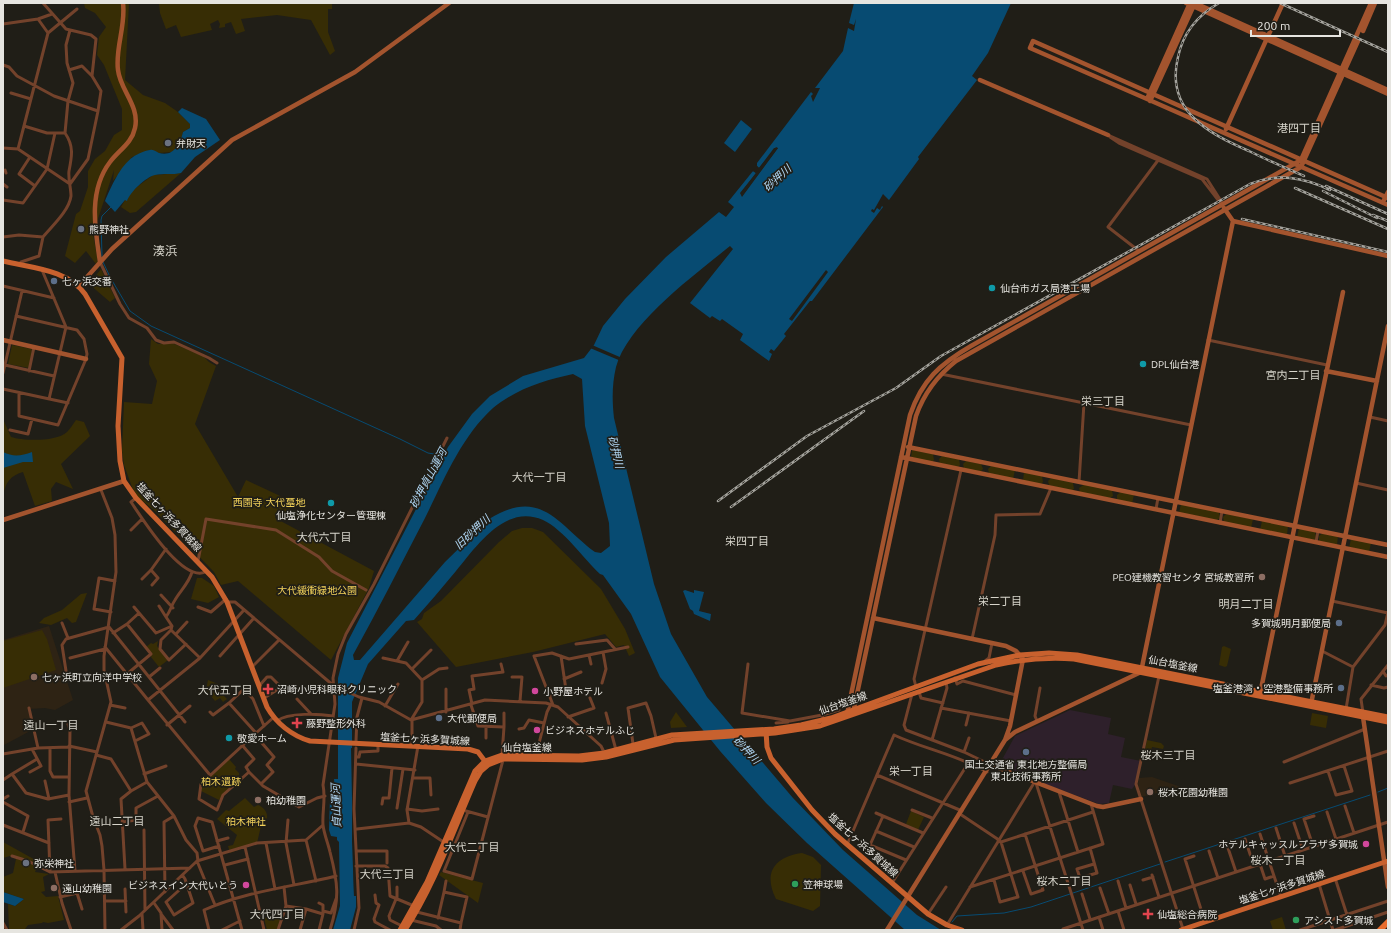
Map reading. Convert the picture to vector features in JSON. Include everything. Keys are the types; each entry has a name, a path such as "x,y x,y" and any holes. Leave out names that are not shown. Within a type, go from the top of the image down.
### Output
{"highway":[{"path":"1380,930 1388,922"}],"main road":[{"name":"塩釜七ヶ浜多賀城線","path":"3,261 62,275 79,286 122,358 118,426 120,461 124,481 136,498 207,571 227,601 259,686 276,719 289,731 301,738 336,744 471,749 478,752 487,763"},
{"name":"仙台塩釜線","path":"402,929 417,912 475,771 487,763 503,757 536,755 605,755 633,744 656,738 805,729 846,717 854,709 946,682 1021,657"},
{"name":"仙台塩釜線","path":"766,732 802,725 823,717 850,713 912,694 918,689 978,664 1021,657 1074,659 1141,670 1363,714 1388,716"},
{"name":"仙台塩釜線","path":"1141,670 1159,676 1260,693"},
{"name":"仙台塩釜線","path":"1311,703 1346,709 1388,722"},
{"name":"塩釜七ヶ浜多賀城線","path":"766,732 769,752 776,764 824,823 847,845 892,883 906,899 947,925 962,930"},
{"name":"仙台塩釜線","path":"503,757 569,762 658,742 702,735"},
{"name":"仙台塩釜線","path":"409,920 414,906 465,811 475,781 487,763"},
{"name":"塩釜七ヶ浜多賀城線","path":"1182,930 1386,862"}],"street":[{"path":"43,3 59,22 70,30 91,35 96,39 92,76"},
{"path":"123,3 124,15 118,70 136,114 135,126 131,138 110,162 101,179 93,218 102,260 120,304 133,321 147,328 156,340 164,343 174,342 209,358 217,364"},
{"path":"79,286 102,260 232,140 360,68 449,3"},
{"path":"1224,133 1283,3"},
{"path":"1343,72 1371,3"},
{"path":"854,709 919,407 931,386 941,374 956,361 1301,167 1375,3"},
{"path":"1149,100 1191,4 1343,72 1388,94"},
{"path":"18,148 48,33 59,22 77,9"},
{"path":"3,24 38,19 52,14"},
{"path":"38,19 48,33"},
{"path":"20,265 21,262 39,256 42,237 61,215 71,198 69,174 73,153 70,140 65,133 68,101 73,83 69,70 66,45 70,30"},
{"path":"1033,42 1387,196 1386,204 1149,100 1030,48 1033,42"},
{"path":"3,65 9,67 17,76 34,85 68,101 98,111"},
{"path":"69,70 82,66 92,76 101,91 88,159 70,184"},
{"path":"1343,72 1388,90"},
{"path":"980,80 1108,135 1119,144 1159,159 1205,181 1217,202 1222,205 1233,221 1141,670 1014,732 1005,740"},
{"path":"11,93 31,99"},
{"path":"24,126 47,133 65,133"},
{"path":"3,200 23,203 47,168 55,133"},
{"path":"3,148 18,148 70,184"},
{"path":"30,157 19,174 35,186"},
{"path":"1139,251 1108,227 1159,159"},
{"path":"850,713 859,657 910,415 915,399 935,371 946,360 964,349 1303,160"},
{"path":"3,170 5,170 6,173"},
{"path":"3,184 7,187"},
{"path":"1233,221 1388,256"},
{"path":"3,237 19,235 42,237"},
{"path":"42,270 66,328 49,399"},
{"path":"3,286 54,298"},
{"path":"1073,289 1076,294"},
{"path":"3,373 9,341 22,291"},
{"path":"1260,693 1342,292"},
{"path":"16,316 77,330 84,339 87,354 58,425 19,416 19,393"},
{"path":"1311,703 1377,381 1387,340 1388,326"},
{"path":"3,340 86,359"},
{"path":"1208,340 1327,365"},
{"path":"29,370 34,348"},
{"path":"5,365 54,376"},
{"path":"935,371 941,374 1191,425"},
{"path":"1326,371 1377,381"},
{"path":"3,389 68,403"},
{"path":"1079,482 1084,403"},
{"path":"1370,417 1388,421"},
{"path":"10,430 28,434 32,419"},
{"path":"330,930 337,908 338,893 336,876 323,825 325,796 323,785 333,716 334,672 342,642 374,584 447,438"},
{"path":"903,448 910,447 1388,545"},
{"path":"901,457 1388,557"},
{"path":"943,703 921,698 914,679 961,470"},
{"path":"3,520 100,490 124,481"},
{"path":"1356,483 1388,490"},
{"path":"972,640 995,535 996,515 1040,514 1051,488"},
{"path":"100,490 114,525 116,572 105,648 104,670 110,705 87,788 87,798 100,835 104,870 105,930"},
{"path":"136,498 131,502 142,519 166,549 192,572 202,574 207,571"},
{"path":"1156,509 1158,498"},
{"path":"1220,523 1222,511"},
{"path":"131,529 142,519"},
{"path":"198,561 206,519 276,530 320,557 332,571 366,590"},
{"path":"1316,542 1318,530"},
{"path":"142,579 151,570 166,549"},
{"path":"151,570 158,578 152,586"},
{"path":"166,617 173,608 173,602 191,578 192,572"},
{"path":"111,612 94,609 98,578 115,581"},
{"path":"160,595 173,608"},
{"path":"198,607 211,612 227,601 233,601 334,686 385,706 412,720 446,712 485,700 552,704"},
{"path":"1332,601 1388,613 1385,625 1353,667 1346,709"},
{"path":"158,606 176,634 200,658"},
{"path":"134,607 156,633 172,628"},
{"path":"148,700 200,658 244,610"},
{"path":"113,633 127,624 139,613"},
{"path":"220,656 254,618"},
{"path":"867,618 874,618 1011,648 1021,657 1011,724 1005,740 987,772 887,930"},
{"path":"176,634 187,622"},
{"path":"62,623 68,638"},
{"path":"127,624 151,654 127,674"},
{"path":"109,627 185,722"},
{"path":"66,671 62,645 66,639 109,627"},
{"path":"172,628 161,640 160,649 169,660 186,644"},
{"path":"252,667 279,640"},
{"path":"576,644 607,640 615,649"},
{"path":"397,661 408,642"},
{"path":"978,664 989,658 992,644"},
{"path":"605,755 601,746 552,704 534,656 552,653 569,659 628,647"},
{"path":"70,658 105,648"},
{"path":"105,648 167,725 210,775"},
{"path":"412,669 431,650"},
{"path":"1322,651 1353,667"},
{"path":"602,683 606,669 603,652"},
{"path":"589,655 591,664"},
{"path":"549,695 560,694 566,690 561,656"},
{"path":"859,657 865,658"},
{"path":"383,658 406,663 422,680 422,702 412,720 412,746"},
{"path":"501,664 503,672 472,676 474,688 469,690 471,704 478,726 504,727"},
{"path":"748,664 742,713 790,721"},
{"path":"1388,665 1361,699 1379,825 1386,862 1388,887"},
{"path":"149,677 160,668"},
{"path":"422,680 439,669 447,668"},
{"path":"1383,671 1386,676 1388,675"},
{"path":"564,679 581,672"},
{"path":"1159,676 1136,784 1172,893 1182,930"},
{"path":"259,686 267,677 271,677 279,685 278,690 264,698"},
{"path":"512,677 522,678 520,701"},
{"path":"955,678 957,684 964,681 1016,695"},
{"path":"932,740 947,688 946,682"},
{"path":"385,706 398,684"},
{"path":"1371,685 1384,688 1388,687"},
{"path":"1037,721 1035,716 1040,688"},
{"path":"210,712 213,715 244,689 252,699 264,726"},
{"path":"446,689 446,712"},
{"path":"912,694 904,728 908,732 964,752 991,765 1091,804 1103,807 1141,799"},
{"path":"354,930 359,908 356,866 358,851 357,829 354,809 356,764 355,744 360,697"},
{"path":"568,717 594,708 590,698"},
{"path":"297,699 311,714"},
{"path":"229,703 274,757 267,765 273,772 261,784"},
{"path":"633,744 628,708 646,703 651,716 656,738"},
{"path":"536,755 544,723 552,704"},
{"path":"110,705 125,708"},
{"path":"167,725 190,706"},
{"path":"29,708 38,748"},
{"path":"941,708 1011,724"},
{"path":"776,723 823,717 838,710"},
{"path":"488,817 465,811 444,871 472,879 488,817 503,757 502,742 504,713"},
{"path":"606,713 616,750"},
{"path":"249,772 223,795 217,810 199,800 201,784 264,726 276,719 311,714 333,716"},
{"path":"966,725 969,714"},
{"path":"519,729 524,728 529,720 544,723"},
{"path":"106,722 131,728 142,723 149,734 135,741"},
{"path":"68,724 70,730 69,802 75,872"},
{"path":"1011,724 1014,732"},
{"path":"486,726 486,738"},
{"path":"131,728 147,782 174,816 186,840 196,854 215,905"},
{"path":"1284,762 1365,729"},
{"path":"847,845 894,735 912,743 969,762 987,772"},
{"path":"964,752 969,738"},
{"path":"356,757 358,757 360,752 378,750 378,745"},
{"path":"242,746 254,759 246,767 249,772 261,784 299,807 317,798 325,796"},
{"path":"410,823 407,809 418,746"},
{"path":"3,754 38,748 69,747 96,754 111,759 130,792"},
{"path":"50,748 50,771 53,777 69,777"},
{"path":"30,772 41,766 32,749"},
{"path":"1290,783 1370,757 1388,753"},
{"path":"3,780 37,759"},
{"path":"892,883 969,762"},
{"path":"356,764 415,770"},
{"path":"144,774 166,766"},
{"path":"1328,771 1336,795 1352,790 1344,766"},
{"path":"382,804 383,798 389,798 392,768"},
{"path":"397,808 403,769"},
{"path":"12,774 26,793 49,799 69,795"},
{"path":"877,775 943,802 961,813 999,841 1012,875 1018,897 1000,902 994,880"},
{"path":"413,778 430,778 431,795"},
{"path":"45,781 49,799"},
{"path":"125,870 121,799 147,782"},
{"path":"1035,783 1083,930"},
{"path":"947,925 1035,783"},
{"path":"1059,792 1078,852"},
{"path":"3,799 8,796"},
{"path":"123,822 136,820 136,808 158,796"},
{"path":"69,802 87,798"},
{"path":"3,802 28,816 23,832"},
{"path":"970,887 1012,875 1103,844 1091,804"},
{"path":"1345,806 1354,833"},
{"path":"407,809 422,811 438,809"},
{"path":"912,810 932,818"},
{"path":"999,841 1093,812"},
{"path":"1327,812 1336,839"},
{"path":"876,813 923,833"},
{"path":"165,892 164,822 174,816"},
{"path":"883,816 870,845 906,860"},
{"path":"1313,846 1304,819 1314,816"},
{"path":"219,846 203,850 195,826 198,818 212,822 222,855 242,930"},
{"path":"50,872 48,820 61,819"},
{"path":"288,820 286,842 294,885"},
{"path":"1063,929 1388,822"},
{"path":"357,829 410,823 421,827 446,844"},
{"path":"1294,823 1303,850"},
{"path":"3,824 49,843"},
{"path":"123,930 198,861 222,855 257,843 306,840 323,825"},
{"path":"1276,828 1285,856"},
{"path":"144,830 146,910"},
{"path":"876,831 914,847"},
{"path":"1023,871 1031,894 1043,890 1025,834"},
{"path":"1260,834 1281,897"},
{"path":"217,841 228,838"},
{"path":"1245,839 1254,866"},
{"path":"306,840 316,881"},
{"path":"266,843 275,889"},
{"path":"1227,845 1236,872"},
{"path":"245,847 254,894 264,930"},
{"path":"1090,848 1097,873 1080,878 1077,869 1094,864"},
{"path":"358,851 387,851 387,863"},
{"path":"1208,851 1218,878"},
{"path":"12,856 28,861 50,872 190,868"},
{"path":"1194,856 1185,859 1205,922"},
{"path":"224,865 248,859"},
{"path":"1260,864 1264,879 1274,876"},
{"path":"356,866 385,866 388,868 390,896 414,906"},
{"path":"55,872 60,897 71,930"},
{"path":"183,876 186,884 193,903 174,915 166,902 186,884"},
{"path":"209,930 204,910 215,905 254,894 336,876"},
{"path":"1143,880 1153,876 1159,897"},
{"path":"1335,878 1347,914"},
{"path":"438,918 446,881"},
{"path":"1118,881 1126,908"},
{"path":"1319,884 1334,930 1388,912"},
{"path":"1130,885 1136,904"},
{"path":"278,930 286,906 284,887"},
{"path":"398,887 396,899 389,916 390,920 402,929"},
{"path":"928,914 946,887"},
{"path":"1100,888 1109,914"},
{"path":"125,889 126,912"},
{"path":"60,897 86,891 105,893"},
{"path":"444,892 467,897 460,930"},
{"path":"77,893 82,909"},
{"path":"286,906 331,913 338,893"},
{"path":"1082,894 1090,919"},
{"path":"375,895 376,903 379,905 374,919 375,922 390,930"},
{"path":"105,901 126,901"},
{"path":"1300,930 1388,901"},
{"path":"154,903 173,930"},
{"path":"318,904 324,904 319,930"},
{"path":"300,930 306,909"},
{"path":"1118,911 1124,930"},
{"path":"417,912 461,923"},
{"path":"161,913 162,930"},
{"path":"142,914 143,930"},
{"path":"1099,917 1103,930"},
{"path":"409,920 436,926 441,930"},
{"path":"222,930 240,921"},
{"path":"3,923 7,930"}],"shaded area":[{"name":"七ヶ浜町立向洋中学校","path":"49,626 73,700 55,710 45,708 28,709 32,730 4,745 3,640"},
{"name":"国土交通省 東北地方整備局 東北技術事務所","path":"1070,710 1111,718 1108,734 1125,738 1121,757 1141,761 1135,785 1132,789 1113,785 1109,803 1099,804 998,767 1015,736"},
{"name":"桜木花園幼稚園","path":"1152,777 1181,787 1141,797 1138,784 1139,778"}],"green space":[{"path":"84,3 129,3 125,80 143,95 165,103 178,112 190,124 190,128 183,132 180,144 172,152 159,153 150,150 132,157 113,181 114,170 93,234 98,262 96,264 86,251 75,263 65,256 76,214 80,211 88,187 88,171 95,159 105,151 114,135 122,130 122,109 104,65 97,55 99,37 106,27 95,13 85,8"},
{"path":"159,3 332,3 332,9 328,9 328,32 335,51 330,55 311,20 277,15 241,19 245,31 236,34 231,22 225,24 225,27 219,28 220,24 218,20 210,24 212,30 181,37 176,25 166,29 160,13"},
{"path":"181,173 136,212 130,213 121,207 125,200 127,200 130,192 153,175"},
{"path":"101,269 115,298 110,302 89,284"},
{"name":"大代緩衝緑地公園","path":"151,339 158,344 172,343 203,356 216,366 195,424 238,497 246,480 293,502 288,514 278,510 275,518 374,571 369,588 331,660 238,581 221,585 214,572 155,511 138,497 132,487 124,465 122,450 124,402 152,404 157,381 149,364"},
{"path":"12,345 32,349 29,368 8,364"},
{"path":"3,419 11,437 32,440 55,438 67,432 76,420 84,422 90,436 61,464 73,489 56,482 51,489 52,501 35,506 23,472 15,475 9,480 3,495"},
{"path":"912,450 933,454 934,460 932,462 911,458"},
{"path":"942,456 959,459 960,465 958,467 940,463 939,459"},
{"path":"966,461 981,464 983,469 980,472 964,468 963,464"},
{"path":"991,466 1015,470 1013,479 989,473 988,469"},
{"path":"1024,472 1042,476 1043,482 1041,484 1023,481"},
{"path":"1051,478 1073,483 1074,489 1071,491 1049,485 1048,481"},
{"path":"1085,484 1112,490 1113,496 1110,498 1080,492 1079,488"},
{"path":"1121,492 1134,494 1132,504 1117,499 1117,495"},
{"path":"1181,504 1219,512 1220,518 1217,520 1179,513"},
{"path":"1226,514 1253,519 1251,528 1224,522 1223,517"},
{"path":"1262,521 1288,526 1287,535 1260,530"},
{"path":"522,528 532,528 543,532 601,589 625,629 635,653 629,656 624,645 616,647 605,634 533,652 456,667 417,622 422,619 424,613 441,601 499,542 512,531"},
{"path":"1299,528 1315,532 1316,538 1314,540 1297,537"},
{"path":"1323,533 1338,536 1337,545 1319,541 1319,536"},
{"path":"1351,539 1371,543 1369,552 1349,548"},
{"path":"197,578 202,578 214,586 219,597 208,603 191,599"},
{"path":"87,593 76,622 72,623 67,618 51,625 39,623 44,618 62,610 81,594"},
{"path":"42,630 47,639 56,670 3,688 3,641"},
{"path":"158,641 157,646 168,660 159,667 151,657 152,654 146,647 151,643 153,644"},
{"path":"1224,646 1231,649 1227,666 1225,667 1219,665 1222,647"},
{"path":"208,680 228,688 229,690 223,695 227,699 223,702 220,698 215,701 206,690"},
{"path":"676,712 687,727 671,728 670,722"},
{"path":"1312,713 1328,716 1326,728 1310,725"},
{"path":"1147,740 1161,743 1164,746 1163,749 1152,747 1151,751 1145,750"},
{"name":"柏木遺跡","path":"229,759 239,773 239,779 219,800 201,791 203,784"},
{"name":"柏木神社","path":"245,798 254,807 258,805 264,809 267,814 267,818 261,826 257,843 230,853 228,846 233,845 237,835 217,819 226,810 229,811"},
{"path":"911,811 924,817 918,830 906,824"},
{"path":"3,842 39,862 35,872 49,874 43,877 45,891 41,892 46,897 58,896 64,920 28,925 25,929 9,930 8,904 15,906 24,899 3,892 3,877 13,873 16,859 10,856 3,858"},
{"name":"笠神球場","path":"802,853 813,857 821,865 820,906 813,911 776,899 772,890 771,874 778,862 792,855"},
{"path":"441,872 483,883 478,903 439,875"},
{"path":"282,914 277,930 267,930 264,918"},
{"path":"1282,917 1286,930 1273,930 1270,921"}],"water":[{"path":"854,3 1011,3 988,53 972,76 977,80 918,157 919,159 889,200 883,194 874,210 872,209 871,211 874,213 877,208 880,210 882,206 883,207 812,301 810,301 784,334 786,336 774,351 771,349 769,352 772,354 769,361 740,340 743,334 722,319 720,321 712,316 710,318 690,303 733,249 730,246 665,300 634,333 623,350 616,367 613,392 614,418 654,584 671,634 707,697 793,798 843,850 917,915 941,930 905,930 807,843 766,803 720,751 660,677 631,614 603,575 600,574 551,524 529,516 516,517 504,522 482,540 414,620 406,621 368,664 352,702 352,841 354,896 356,896 356,907 350,930 333,930 340,906 339,842 337,837 331,836 329,830 330,797 337,798 334,779 338,779 338,678 347,643 448,447 472,414 490,396 523,376 584,358 594,345 603,326 625,299 666,257 719,212 726,217 734,207 728,202 753,171 756,173 741,193 742,196 778,148 774,148 759,168 757,163 811,92 813,94 811,96 813,102 820,88 815,88 843,51 848,28 854,31 856,19 854,25 849,23","holes":["573,374 582,379 585,426 609,523 610,546 601,553 595,552 560,521 548,513 536,508 523,507 507,510 489,519 445,562 360,660 354,660 353,655 425,518 446,474 462,446 482,419 502,401 521,390 552,379"]},
{"path":"182,108 206,119 220,140 195,157 181,173 158,174 151,176 135,189 127,201 125,200 115,212 105,201 120,171 128,161 142,152 154,150 164,154 169,153 176,148 183,132 190,128 190,124 178,112"},
{"path":"741,120 752,129 735,152 724,143"},
{"path":"3,452 10,455 17,455 32,452 33,462 23,462 3,468"},
{"path":"685,590 694,593 694,590 704,592 699,611 711,614 710,621 694,614 690,609 683,591"},
{"path":"3,892 24,899 15,906 3,902"}],"pier":[{"path":"776,147 778,148 742,197 740,193 756,173 753,171 751,172 753,169 758,172 759,170 755,166 757,163 759,168"},
{"path":"826,270 828,272 792,321 789,319"},
{"path":"592,345 622,358 621,361 590,348"},
{"path":"351,748 355,749 354,818 356,896 354,896"}],"waterway":[{"path":"102,257 101,220 102,216 112,206"},
{"name":"砂押貞山運河","path":"103,262 130,311 151,326 428,453 434,454"},
{"path":"1378,792 1388,788"},
{"path":"1165,862 1370,795"},
{"path":"952,922 957,916 1004,913 1031,907 1160,864"}],"railway":[{"path":"1219,3 1198,19 1192,26 1180,48 1176,76 1178,92 1184,106 1193,118 1205,128 1234,144 1304,176"},
{"path":"1280,3 1388,52"},
{"path":"718,501 807,436 896,388 941,356 1250,184 1271,178 1290,178 1300,179 1330,190"},
{"path":"1326,186 1388,214"},
{"path":"1295,188 1388,229"},
{"path":"1323,191 1377,218"},
{"path":"1373,215 1388,221"},
{"path":"1242,219 1388,252"},
{"path":"731,507 864,411"}],"place":[{"name":"弁財天","path":"168,143"},
{"name":"熊野神社","path":"81,229"},
{"name":"七ヶ浜交番","path":"54,281"},
{"name":"仙台市ガス局港工場","path":"992,288"},
{"name":"DPL仙台港","path":"1143,364"},
{"name":"仙塩浄化センター管理棟","path":"331,503"},
{"name":"PEO建機教習センタ 宮城教習所","path":"1262,577"},
{"name":"多賀城明月郵便局","path":"1339,623"},
{"name":"七ヶ浜町立向洋中学校","path":"34,677"},
{"name":"塩釜港湾・空港整備事務所","path":"1341,688"},
{"name":"沼崎小児科眼科クリニック","path":"268,689"},
{"name":"小野屋ホテル","path":"535,691"},
{"name":"大代郵便局","path":"439,718"},
{"name":"藤野整形外科","path":"297,723"},
{"name":"ビジネスホテルふじ","path":"537,730"},
{"name":"敬愛ホーム","path":"229,738"},
{"name":"国土交通省 東北地方整備局 東北技術事務所","path":"1026,752"},
{"name":"桜木花園幼稚園","path":"1150,792"},
{"name":"柏幼稚園","path":"258,800"},
{"name":"ホテルキャッスルプラザ多賀城","path":"1366,844"},
{"name":"弥栄神社","path":"26,863"},
{"name":"笠神球場","path":"795,884"},
{"name":"ビジネスイン大代いとう","path":"246,885"},
{"name":"遠山幼稚園","path":"54,888"},
{"name":"仙塩総合病院","path":"1148,914"},
{"name":"アシスト多賀城","path":"1296,920"}],"district":[{"name":"港四丁目","path":"1299,128"},
{"name":"湊浜","path":"165,250"},
{"name":"宮内二丁目","path":"1293,375"},
{"name":"栄三丁目","path":"1103,401"},
{"name":"大代一丁目","path":"539,477"},
{"name":"大代六丁目","path":"324,537"},
{"name":"栄四丁目","path":"747,541"},
{"name":"栄二丁目","path":"1000,601"},
{"name":"明月二丁目","path":"1246,604"},
{"name":"大代五丁目","path":"225,690"},
{"name":"遠山一丁目","path":"51,725"},
{"name":"桜木三丁目","path":"1168,755"},
{"name":"栄一丁目","path":"911,771"},
{"name":"遠山二丁目","path":"117,821"},
{"name":"大代二丁目","path":"472,847"},
{"name":"桜木一丁目","path":"1278,860"},
{"name":"大代三丁目","path":"387,874"},
{"name":"桜木二丁目","path":"1064,881"},
{"name":"大代四丁目","path":"277,914"}],"water label":[{"name":"砂押川","path":"777,178"},
{"name":"砂押川","path":"616,452"},
{"name":"旧砂押川","path":"472,532"},
{"name":"砂押川","path":"747,750"},
{"name":"貞山運河","path":"336,806"}],"park label":[{"name":"西園寺 大代墓地","path":"269,502"}]}
